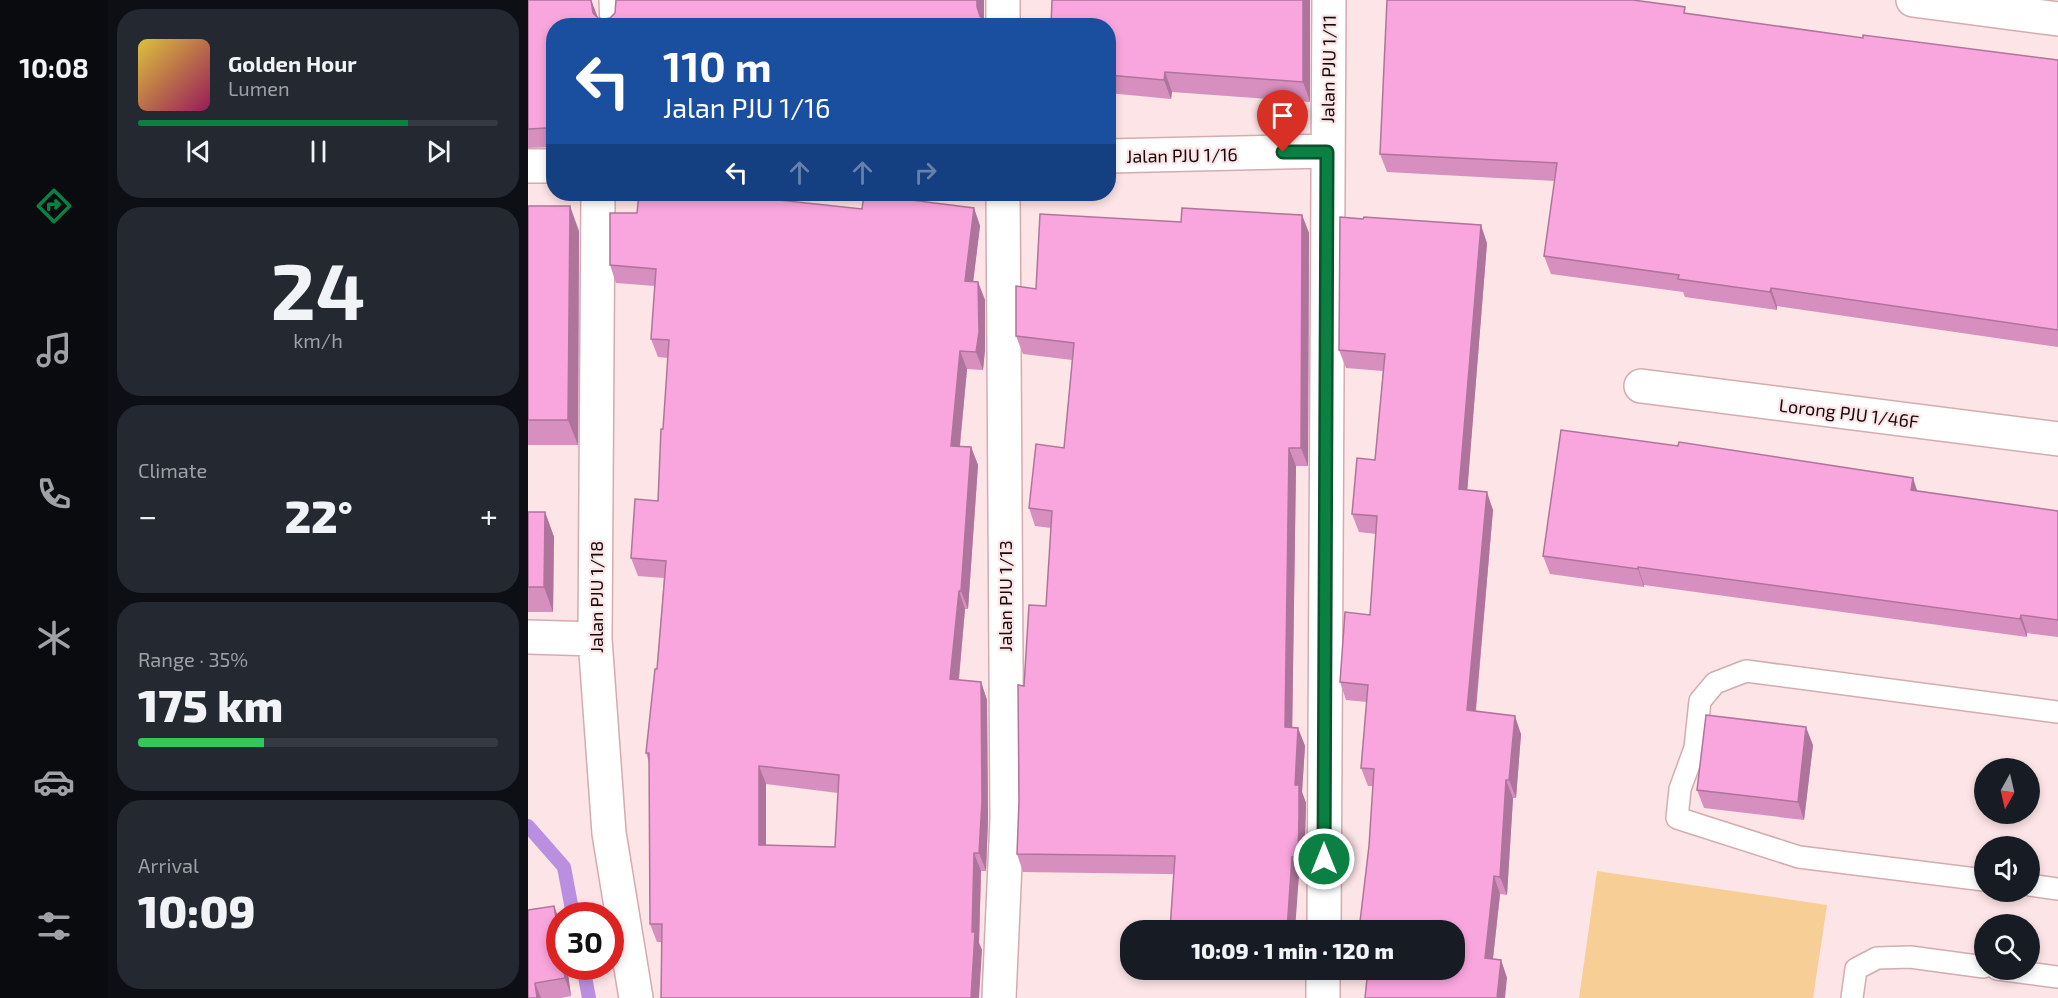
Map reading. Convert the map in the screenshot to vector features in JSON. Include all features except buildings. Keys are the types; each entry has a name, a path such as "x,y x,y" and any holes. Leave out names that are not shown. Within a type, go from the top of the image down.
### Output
{"street":[{"path":"1003,0 1003,18"},
{"name":"Jalan PJU 1/11","path":"1324,920 1329,0"},
{"path":"1913,0 2058,19"},
{"name":"Jalan PJU 1/16","path":"1116,156 1327,152"},
{"path":"528,166 546,166"},
{"name":"Jalan PJU 1/18","path":"598,201 595,639 609,833 636,998"},
{"name":"Jalan PJU 1/13","path":"999,998 1007,819 1003,201"},
{"name":"Lorong PJU 1/46F","path":"1641,386 2058,440"},
{"path":"528,637 595,639"},
{"path":"1323,980 1323,998"}],"lane":[{"path":"610,0 611,18"},
{"path":"1974,879 1799,857 1677,818 1680,789 1695,748 1700,701 1715,683 1746,671 2058,712"},
{"path":"2040,886 2058,889"},
{"path":"1852,998 1856,969 1877,958 1910,957 1974,966"},
{"path":"2040,975 2058,977"}],"shaded area":[{"path":"1597,871 1827,905 1813,998 1579,998"}],"waterway":[{"path":"528,826 564,867 571,902"},
{"path":"586,980 589,998"}],"route":[{"path":"1283,152 1327,152 1324,859"}]}
